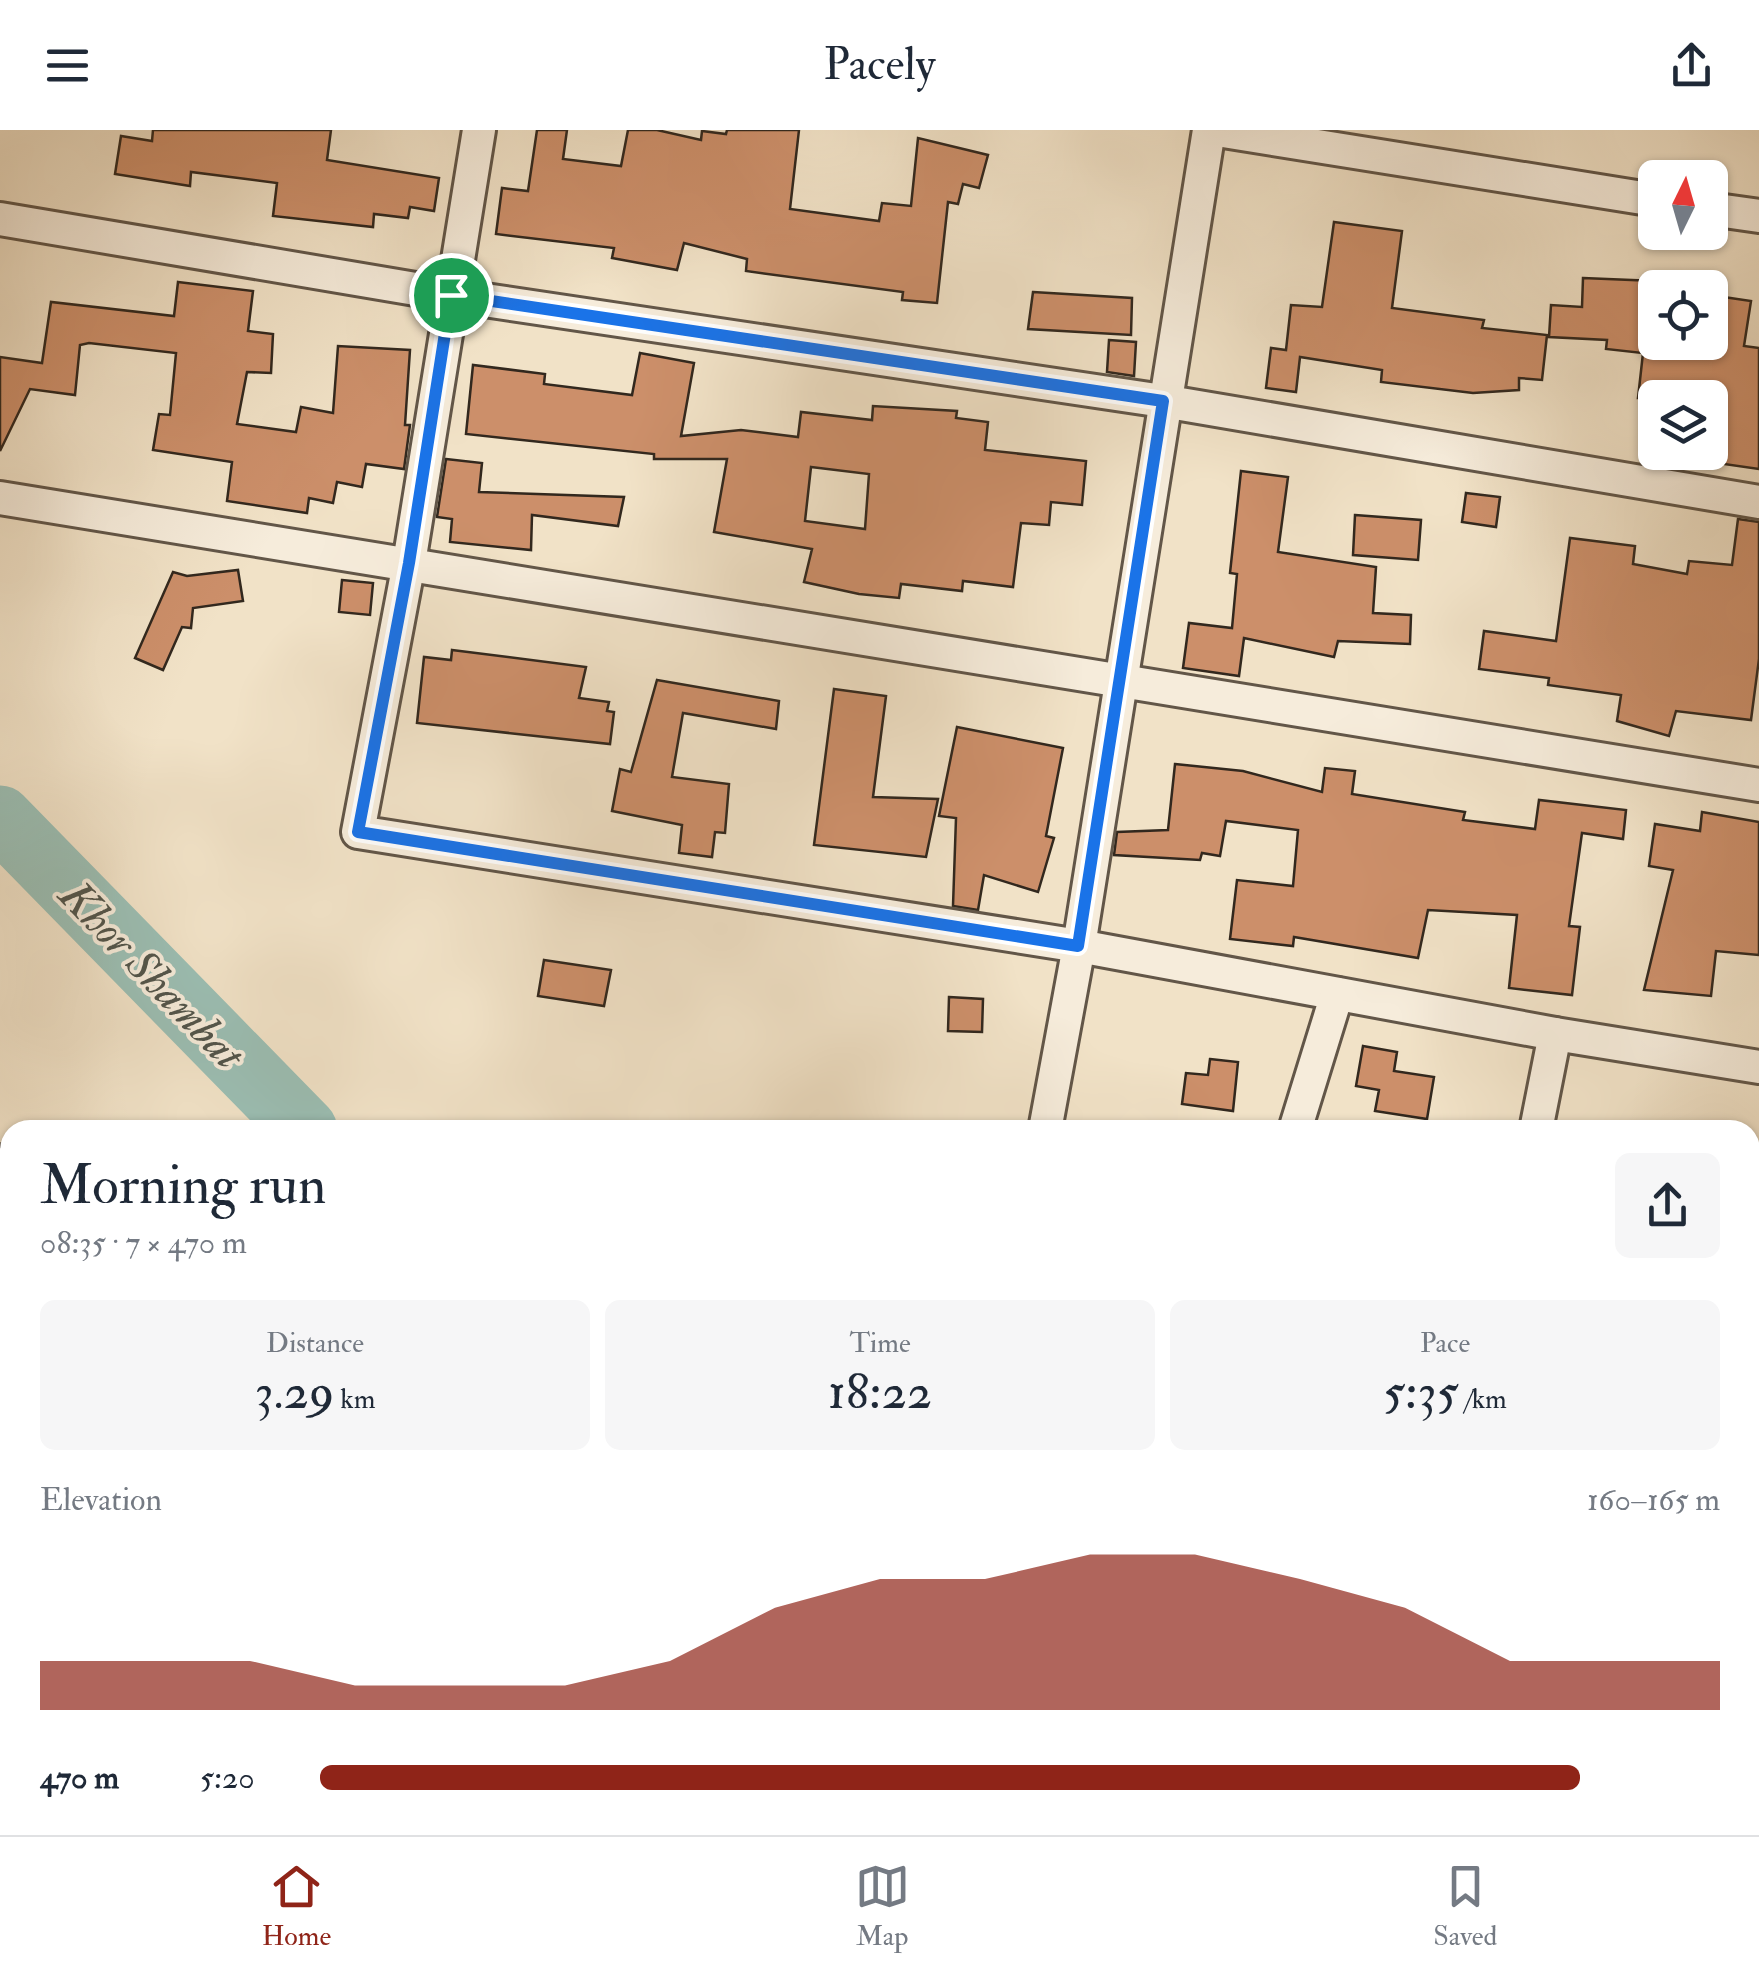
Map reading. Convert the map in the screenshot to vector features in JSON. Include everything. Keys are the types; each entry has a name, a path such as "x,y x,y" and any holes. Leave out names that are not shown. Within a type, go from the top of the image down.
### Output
{"street":[{"path":"479,130 409,563 358,832 1078,946 1555,1034 1759,1066"},
{"path":"1047,1120 1209,130"},
{"path":"1217,130 1638,197"},
{"path":"1728,212 1759,216"},
{"path":"0,219 451,295 1163,401 1759,502"},
{"path":"0,498 1759,785"},
{"path":"1298,1120 1336,994"},
{"path":"1538,1120 1555,1034"}],"building":[{"path":"153,130 331,130 327,160 439,178 434,211 410,207 408,218 374,214 373,227 273,216 277,183 191,172 190,186 115,174 121,136 152,141"},
{"path":"537,130 567,130 563,159 621,166 628,130 657,130 701,140 702,131 726,134 727,130 799,130 790,209 879,221 882,203 911,206 918,138 988,155 979,188 963,184 958,204 948,202 937,303 902,300 903,292 746,271 747,259 684,243 677,270 612,258 614,248 496,234 502,188 528,191"},
{"path":"1334,222 1402,231 1392,308 1484,320 1482,328 1547,335 1542,380 1519,378 1519,390 1473,393 1381,382 1382,370 1300,357 1296,392 1266,388 1271,348 1286,350 1291,305 1322,307"},
{"path":"1583,278 1638,280 1638,352 1606,349 1607,340 1549,337 1551,305 1582,307"},
{"path":"178,282 253,291 248,331 273,334 271,373 247,372 237,424 296,432 301,407 333,413 338,346 410,350 405,425 410,425 404,469 366,464 362,487 337,482 333,503 309,498 307,513 227,501 232,462 153,450 159,414 170,415 176,353 89,343 80,345 75,395 30,389 0,451 0,357 42,363 51,302 174,316"},
{"path":"1033,292 1132,298 1131,335 1028,329"},
{"path":"1728,298 1751,301 1744,346 1759,348 1759,469 1728,465 1728,380 1640,380 1642,360 1728,360"},
{"path":"1109,340 1136,342 1134,376 1107,372"},
{"path":"640,353 694,363 681,436 741,430 798,437 801,412 872,420 873,406 957,411 956,418 988,422 985,450 1086,461 1082,505 1051,502 1049,525 1021,523 1013,587 963,581 962,591 901,584 899,598 859,594 804,582 812,549 714,532 727,459 654,459 654,454 466,434 473,365 545,374 544,384 632,395","holes":["811,467 869,474 865,529 805,521"]},
{"path":"446,459 482,463 479,492 624,497 618,526 532,515 531,550 450,542 452,519 437,517"},
{"path":"1241,471 1288,477 1278,552 1376,567 1373,613 1411,615 1410,644 1338,641 1334,657 1244,638 1239,676 1183,668 1189,623 1232,628 1237,574 1230,573"},
{"path":"1466,493 1500,497 1496,527 1462,522"},
{"path":"1355,515 1421,520 1418,560 1353,555"},
{"path":"1738,519 1759,522 1759,659 1751,720 1676,711 1669,736 1617,721 1621,695 1548,685 1549,678 1479,669 1484,631 1556,641 1570,538 1635,546 1633,564 1687,574 1689,561 1732,565"},
{"path":"238,570 243,601 193,608 191,628 182,627 163,670 135,658 173,572 187,576"},
{"path":"342,580 373,583 370,615 339,612"},
{"path":"452,650 586,667 579,698 609,702 607,711 614,712 610,744 417,723 424,657 451,660"},
{"path":"657,680 779,701 776,729 683,713 672,777 729,784 725,833 715,832 712,857 679,853 682,825 612,811 620,769 631,772"},
{"path":"834,689 886,696 873,797 938,799 926,857 814,845"},
{"path":"957,727 1063,748 1046,836 1054,838 1038,892 984,875 978,910 953,906 956,818 939,816"},
{"path":"1175,764 1243,771 1322,792 1325,768 1355,771 1352,794 1465,812 1463,820 1535,829 1539,800 1626,810 1623,839 1582,833 1569,926 1580,927 1572,995 1509,988 1517,915 1428,910 1418,958 1294,937 1293,946 1230,939 1237,880 1293,886 1298,830 1226,821 1220,856 1202,853 1200,860 1114,855 1117,832 1168,830"},
{"path":"1702,812 1759,822 1759,955 1716,951 1711,996 1644,990 1673,870 1649,866 1655,824 1700,831"},
{"path":"544,960 611,970 604,1006 538,996"},
{"path":"949,997 983,999 982,1032 948,1031"},
{"path":"1363,1046 1397,1052 1394,1071 1434,1077 1427,1119 1375,1111 1379,1090 1356,1086"},
{"path":"1210,1059 1238,1062 1233,1111 1182,1104 1186,1073 1208,1075"}],"waterway":[{"name":"Khor Shambat","path":"0,818 295,1120"}],"route":[{"path":"451,295 1163,401 1078,946 358,832 409,563 451,295"}]}
